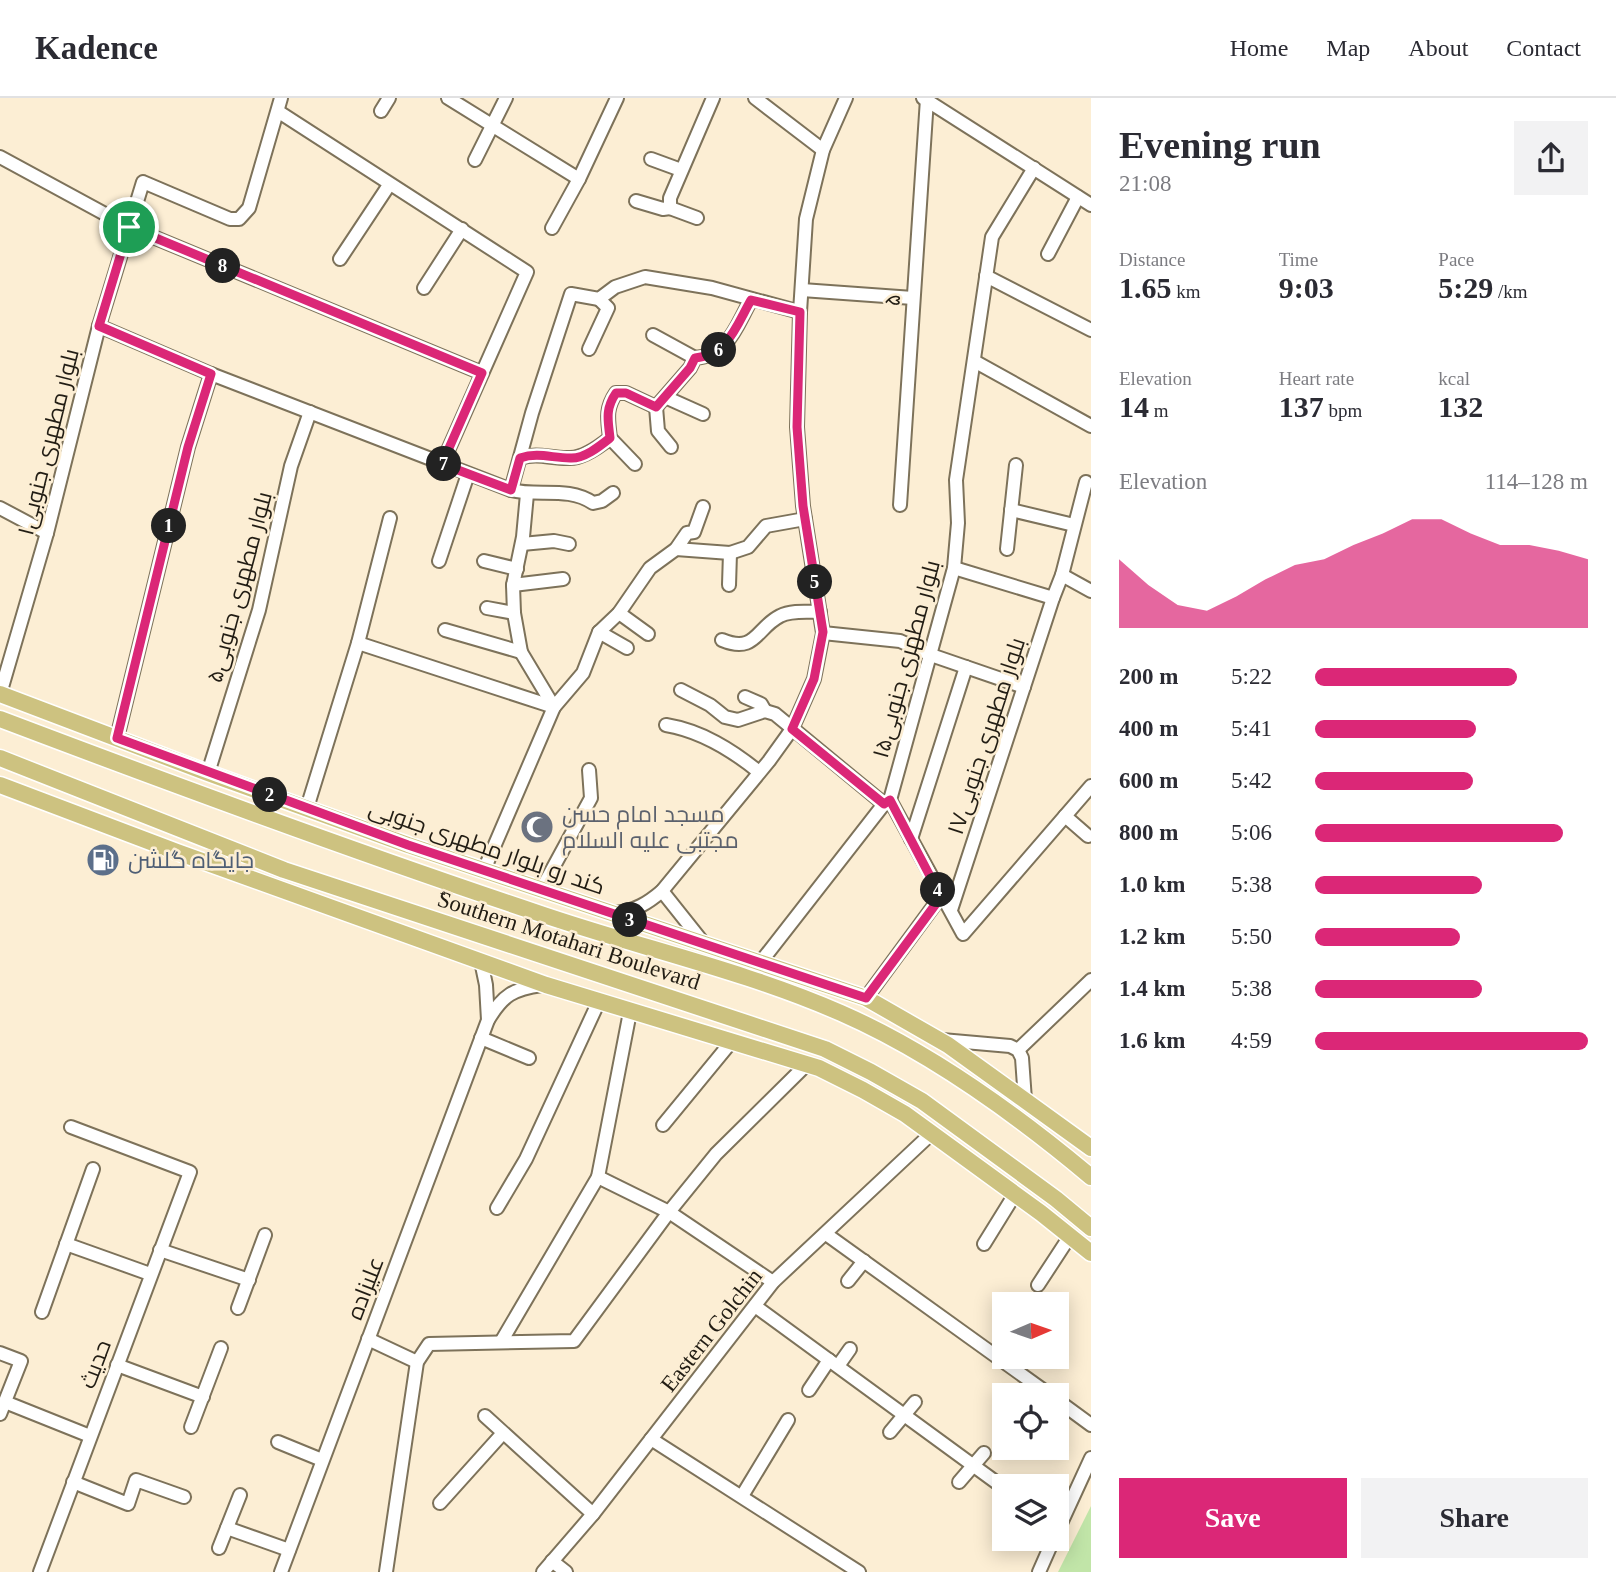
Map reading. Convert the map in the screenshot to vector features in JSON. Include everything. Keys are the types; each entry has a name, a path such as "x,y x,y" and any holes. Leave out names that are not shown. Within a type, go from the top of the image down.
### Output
{"main road":[{"name":"کند رو بلوار مطهری جنوبی","path":"0,694 307,808 541,890 866,998 938,1039 1091,1148"},
{"name":"ُSouthern Motahari Boulevard","path":"0,719 200,794 535,913 767,985 841,1013 943,1067 1091,1177"},
{"name":"ُSouthern Motahari Boulevard","path":"0,758 284,870 825,1049 922,1101 1056,1199 1091,1228"},
{"path":"0,785 546,985 807,1064 863,1090 905,1114 1091,1253"},
{"path":"284,870 316,901"},
{"path":"471,890 541,890"},
{"path":"812,981 841,1013"},
{"path":"737,1042 750,1024"}],"street":[{"name":"۱بلوار مطهری جنوبی","path":"0,694 47,533 99,326 143,182 230,219 239,219 249,208 281,98"},
{"path":"381,111 389,98"},
{"path":"448,98 579,180"},
{"path":"475,160 506,98"},
{"path":"552,228 579,180 617,98"},
{"path":"670,208 670,198 713,98"},
{"path":"755,98 823,150"},
{"path":"612,914 628,912 647,904 662,891 792,729 814,679 823,632 806,519 797,427 800,312 806,219 823,150 846,98"},
{"path":"924,99 1091,205"},
{"name":"۵","path":"900,505 924,99"},
{"path":"279,112 527,272 442,464"},
{"path":"0,157 129,227 482,373"},
{"path":"651,159 681,170"},
{"name":"بلوار مطهری جنوبی۱۵","path":"760,962 887,802 954,568 958,523 956,480 992,237 1034,168"},
{"path":"340,259 389,185"},
{"path":"1048,254 1078,197"},
{"path":"636,201 663,209 670,208 697,218"},
{"path":"424,288 462,229"},
{"path":"986,276 1091,330"},
{"path":"599,299 615,287 645,277 712,288 800,312"},
{"path":"802,290 913,298"},
{"path":"511,490 532,413 571,294 599,299 608,308 589,349"},
{"path":"653,335 695,358 715,354 728,341 751,300"},
{"path":"99,326 211,374 511,490 527,494 547,491 581,495 593,503 602,502 613,493"},
{"path":"671,447 658,431 656,407 695,358"},
{"path":"974,361 1091,426"},
{"path":"117,738 188,447 211,374"},
{"path":"635,464 610,438 608,404 616,393 626,393 656,407"},
{"path":"666,397 703,414"},
{"path":"595,404 607,413"},
{"name":"۵بلوار مطهری جنوبی","path":"208,773 259,610 291,466 310,412"},
{"path":"520,458 531,454 573,459 610,438"},
{"path":"1007,549 1016,465"},
{"path":"439,561 468,474"},
{"name":"بلوار مطهری جنوبی۱۷","path":"951,910 1062,575 1086,482"},
{"path":"527,494 522,544 513,585 514,613 521,652 554,707"},
{"path":"484,870 554,707 583,673 599,632 620,613 650,568 677,540 694,532 703,507"},
{"path":"0,508 47,533"},
{"path":"1011,510 1074,525"},
{"path":"307,808 358,643 390,518"},
{"path":"677,540 730,553 748,547 766,526 806,519"},
{"path":"522,544 554,541 569,544"},
{"path":"729,585 730,553"},
{"path":"484,561 517,569"},
{"path":"954,568 1053,598"},
{"path":"1062,575 1091,591"},
{"path":"513,585 564,579"},
{"path":"487,608 514,613"},
{"path":"722,640 738,644 749,643 780,616 793,612 820,612"},
{"path":"620,613 648,634"},
{"path":"445,630 521,652"},
{"path":"599,632 627,648"},
{"path":"823,632 900,642 1024,687"},
{"path":"358,643 554,707"},
{"path":"911,839 966,667"},
{"path":"681,690 710,705 725,717 738,720 765,710 775,713 887,802 911,839 963,934 1091,786"},
{"path":"745,697 761,704 765,710"},
{"path":"666,725 683,728 712,740 737,754 760,772"},
{"path":"541,890 591,798 589,770"},
{"path":"1065,816 1088,836"},
{"path":"662,891 705,945"},
{"path":"866,998 941,897"},
{"name":"علیزاده","path":"481,961 486,985 488,1020"},
{"path":"1018,1050 1091,980"},
{"name":"علیزاده","path":"281,1572 488,1020 502,1000 511,993 522,988 546,985"},
{"path":"497,1208 526,1159 598,1001"},
{"path":"500,1342 598,1177 630,1012"},
{"path":"481,1038 529,1058"},
{"path":"938,1039 1010,1046 1018,1050 1022,1058 1025,1100"},
{"path":"663,1125 737,1042"},
{"path":"386,1572 416,1363 429,1343 574,1341 668,1212 716,1154 807,1064"},
{"name":"حدیث","path":"40,1572 190,1172 71,1127"},
{"name":"Eastern Golchin","path":"543,1572 593,1514 773,1282 932,1133"},
{"path":"42,1312 93,1169"},
{"path":"598,1177 668,1212 773,1282"},
{"path":"984,1244 1015,1194"},
{"path":"826,1234 1034,1383"},
{"path":"239,1308 265,1235"},
{"path":"1038,1285 1070,1236"},
{"path":"66,1244 150,1274"},
{"path":"160,1250 249,1280"},
{"path":"848,1281 864,1261"},
{"path":"755,1306 992,1479"},
{"path":"368,1339 416,1363"},
{"path":"191,1427 221,1348"},
{"path":"809,1390 833,1363 850,1349"},
{"path":"0,1353 21,1361 2,1408 90,1436"},
{"path":"117,1365 203,1396"},
{"path":"890,1432 915,1402"},
{"path":"1069,1409 1091,1425"},
{"path":"485,1416 593,1514"},
{"path":"742,1496 788,1420"},
{"path":"440,1503 503,1433"},
{"path":"651,1439 859,1572"},
{"path":"278,1442 322,1460"},
{"path":"958,1482 984,1452"},
{"path":"1069,1505 1091,1458"},
{"path":"73,1482 128,1504 136,1480 184,1497"},
{"path":"219,1548 240,1495"},
{"path":"227,1528 289,1550"},
{"path":"1039,1572 1048,1551"},
{"path":"552,1561 566,1572"}],"green space":[{"path":"1091,1506 1091,1572 1058,1572"}],"place":[{"name":"مسجد امام حسن مجتبی علیه السلام","path":"537,827"},
{"name":"جایگاه گلشن","path":"103,860"}],"route":[{"path":"129,227 482,373 442,464 511,490 520,458 531,454 573,459 610,438 608,404 616,393 626,393 656,407 690,368 695,358 715,354 728,341 751,300 800,312 797,427 803,506 823,632 814,679 792,729 884,804 890,800 941,897 866,998 408,845 117,738 188,447 211,374 99,326 129,227"}]}
